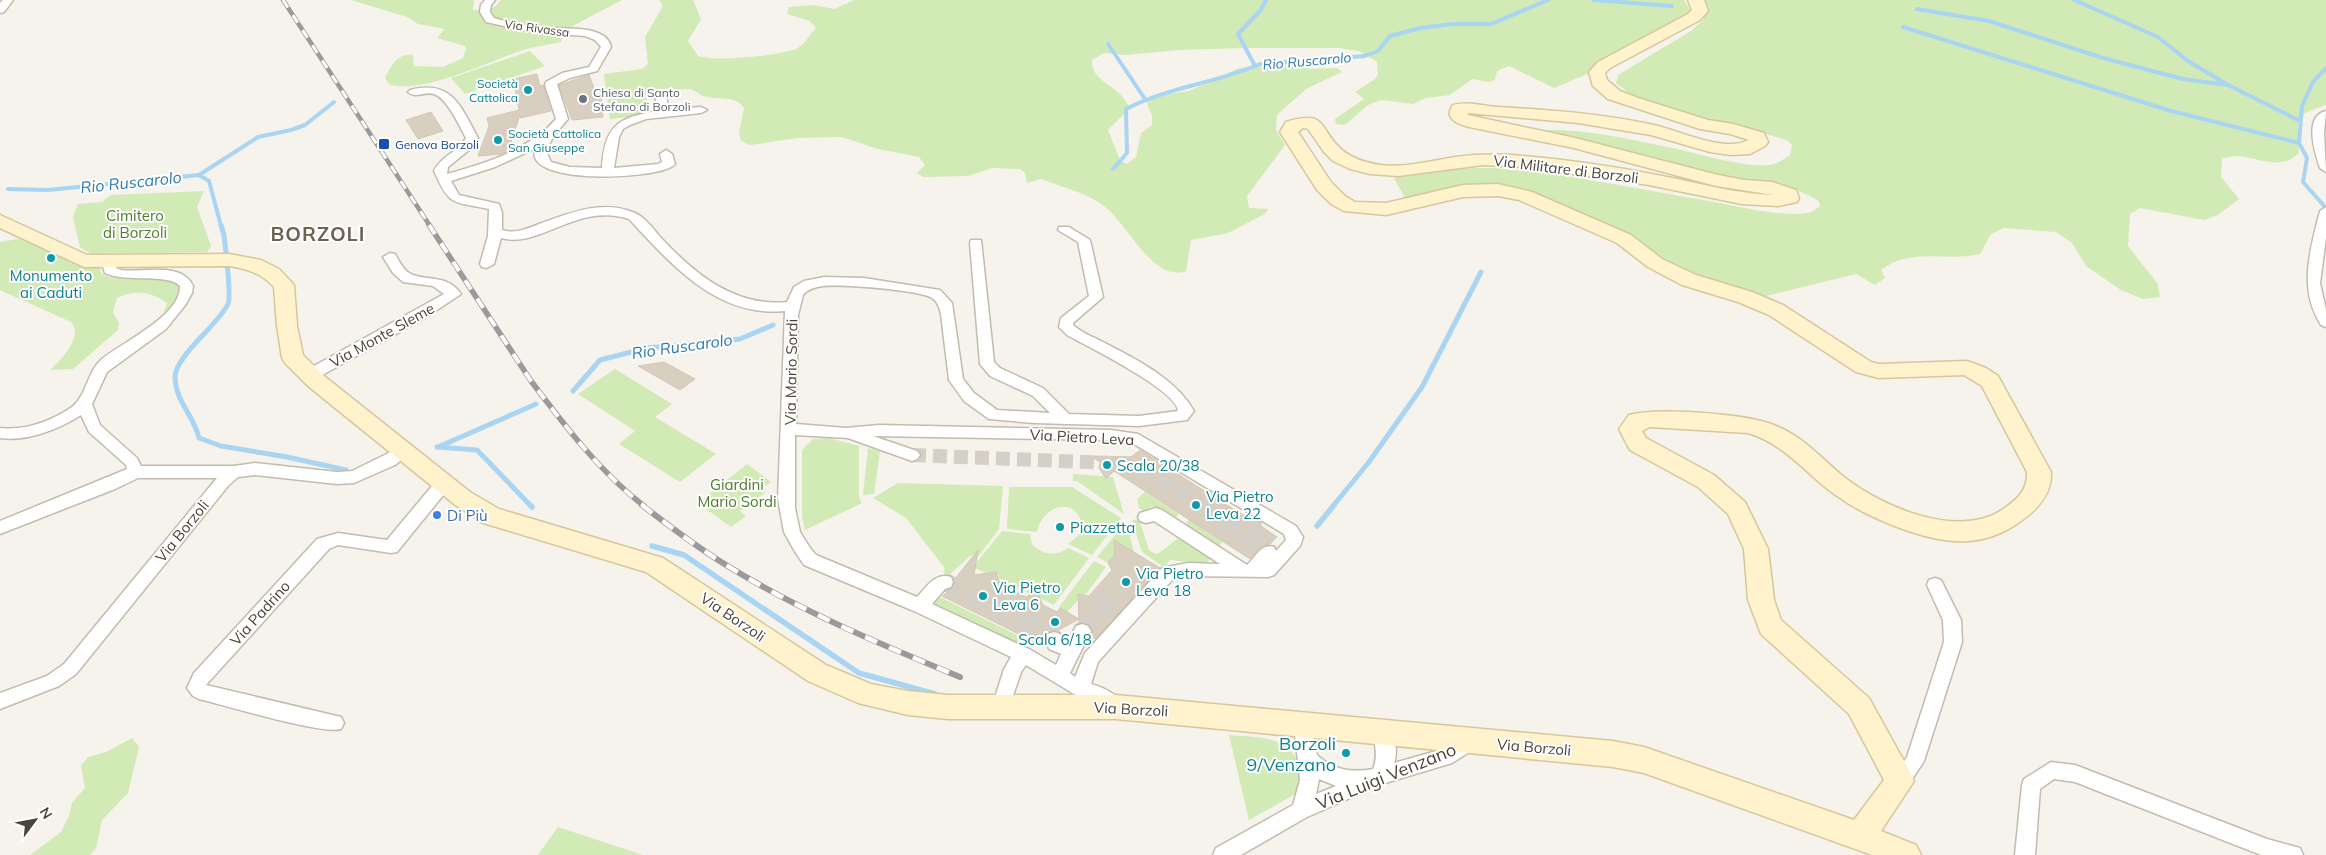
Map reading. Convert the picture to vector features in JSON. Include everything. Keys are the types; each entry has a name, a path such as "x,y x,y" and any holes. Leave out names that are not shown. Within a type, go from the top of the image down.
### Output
{"street":[{"path":"0,10 8,0"},
{"name":"Via Rivassa","path":"490,0 486,5 485,12 487,18 495,22 544,31 591,34 600,37 606,42 606,47 592,69 566,75 552,82 551,85 562,119 549,133"},
{"name":"Via Militare di Borzoli","path":"1696,0 1700,11 1694,17 1604,65 1598,72 1599,82 1614,95 1632,102 1706,125 1748,133 1758,138 1759,142 1754,147 1744,150 1716,148 1653,130 1543,114 1495,112 1467,108 1459,109 1460,118 1469,122 1575,143 1716,180 1744,186 1785,191 1790,198 1775,202 1758,200 1658,181 1512,160 1458,161 1418,168 1372,170 1353,164 1335,153 1318,128 1312,123 1298,123 1292,126 1289,132 1324,186 1338,200 1351,207 1386,209 1463,190 1498,190 1525,196 1624,239 1655,263 1689,280 1776,310 1864,366 1879,371 1967,368 1990,381 2039,472 2039,487 2029,502 1998,525 1966,532 1932,527 1866,503 1846,491 1794,445 1762,428 1650,419 1637,421 1630,429 1638,444 1706,480 1737,508 1756,549 1762,600 1770,626 1859,706 1900,781"},
{"path":"414,92 437,91 440,93 452,105 472,138 465,148 441,168 443,179 454,198 495,207 492,250 487,264"},
{"path":"661,95 664,115"},
{"path":"608,172 610,150 617,129 621,125 635,118 701,110"},
{"path":"2326,114 2320,122 2318,135 2326,168"},
{"path":"549,133 540,151 546,164 561,170 608,172 664,167 669,164 666,154"},
{"path":"443,179 480,170 506,159 549,133"},
{"path":"494,232 508,236 519,235 588,211 624,212 633,216 683,269 709,286 746,304 760,307 793,306"},
{"path":"2326,212 2316,254 2314,290 2317,311 2326,322"},
{"name":"Via Borzoli","path":"0,221 84,261 222,260 254,264 272,273 284,285 287,326 293,358 310,375 443,484 491,516 654,565 817,673 847,687 884,700 948,707 1116,707 1613,754 1644,760 1871,844 1906,855"},
{"name":"Via Mario Sordi","path":"1064,230 1084,240 1096,297 1066,321 1066,327 1132,364 1185,403 1187,410 1182,416 1139,421 1065,419 994,414 969,397 956,380 948,314 945,302 935,293 842,280 807,285 799,290 793,306 786,499 788,522 800,549 810,560 920,606 1023,654 1080,689 1096,693 1116,707"},
{"path":"976,242 987,364 995,372 1038,392 1065,419"},
{"name":"Via Monte Sleme","path":"310,375 420,315 454,294 436,282 408,279 398,270 390,257"},
{"path":"0,432 13,434 44,426 66,416 84,403 104,365 149,336 176,309 187,288 183,280 177,277 118,274 110,269 108,260"},
{"path":"84,403 94,428 132,462 136,472"},
{"name":"Via Pietro Leva","path":"789,429 846,433 879,430 1112,435 1138,439 1290,530 1295,537 1294,542 1268,570 1188,570 1172,571 1168,574 1091,658 1080,689"},
{"path":"846,433 912,455"},
{"path":"0,528 109,485 136,472 234,472 255,470 347,478 362,474 402,452"},
{"name":"Via Borzoli","path":"0,701 53,681 70,669 222,482 234,472"},
{"name":"Via Padrino","path":"335,723 310,719 198,691 196,688 200,678 323,544 333,539 338,539 392,547 443,484"},
{"path":"1146,517 1156,514 1248,571 1264,559 1268,552"},
{"path":"920,606 940,583 945,582"},
{"path":"1871,844 1900,781 1915,761 1953,642 1952,620 1935,585"},
{"path":"1059,677 1082,631"},
{"path":"1054,640 1055,644 1061,647 1073,648"},
{"path":"1001,707 1013,669 1023,654"},
{"name":"Via Luigi Venzano","path":"1300,811 1309,793 1309,760 1303,725"},
{"path":"1309,760 1321,772 1335,778 1361,780 1379,776 1387,758 1384,732"},
{"name":"Via Luigi Venzano","path":"1223,855 1300,811 1379,776 1445,757 1471,741"},
{"path":"2025,855 2031,785 2051,770 2075,774 2267,848 2293,855"}],"green space":[{"path":"351,0 474,0 473,10 489,10 501,0 622,0 563,31 561,42 523,50 438,81 405,86 390,85 385,78 399,58 413,55 414,66 443,67 463,58 465,46 437,38 445,29 418,24 407,17"},
{"path":"659,0 693,0 701,19 688,41 698,56 706,58 763,56 798,48 816,28 810,21 787,14 789,7 813,5 834,9 854,0 1684,0 1691,11 1585,75 1554,88 1509,66 1497,71 1495,80 1488,82 1472,79 1450,95 1426,98 1413,104 1381,100 1368,105 1345,125 1336,124 1335,119 1364,99 1355,92 1378,75 1377,62 1359,51 1338,48 1244,48 1180,50 1125,55 1104,53 1092,60 1092,66 1098,76 1120,94 1130,108 1108,130 1120,160 1127,164 1136,157 1141,133 1152,125 1152,116 1146,101 1150,97 1189,91 1239,68 1288,64 1312,69 1337,68 1342,72 1306,89 1277,115 1276,130 1285,145 1247,196 1249,208 1268,209 1265,214 1228,233 1191,240 1186,271 1174,272 1163,268 1152,260 1104,206 1074,191 1041,179 1027,183 1025,173 1020,169 992,168 968,176 923,177 917,173 925,165 919,157 878,149 842,137 797,138 750,145 741,141 739,133 744,108 740,104 731,99 700,95 690,89 675,90 647,97 646,115 610,119 604,74 642,69 648,64 645,37 663,6"},
{"path":"1702,0 2326,0 2326,105 2305,113 2298,119 2299,153 2292,158 2285,161 2270,162 2238,156 2222,158 2221,177 2239,199 2218,215 2204,220 2140,208 2130,214 2128,246 2158,284 2160,297 2143,299 2121,290 2086,266 2072,243 2056,232 2004,228 1991,234 1980,254 1904,259 1892,263 1881,270 1885,278 1875,285 1856,274 1762,297 1677,268 1624,235 1549,199 1500,185 1460,186 1405,198 1394,178 1450,170 1493,168 1583,179 1766,212 1799,214 1808,213 1816,209 1820,206 1818,200 1793,188 1699,173 1534,130 1573,131 1612,136 1751,165 1773,164 1790,155 1792,145 1787,140 1637,99 1616,83 1618,75 1691,31 1704,19 1705,6"},
{"path":"530,51 545,66 465,94 451,78"},
{"name":"Cimitero di Borzoli","path":"204,191 197,207 211,246 207,252 91,254 80,247 73,217 78,204 102,202 111,195"},
{"path":"24,238 97,265 102,274 109,277 163,278 176,281 180,288 176,300 162,318 167,303 156,296 130,293 117,298 113,312 119,323 118,330 73,369 50,370 70,348 75,334 71,322 0,290 0,242"},
{"path":"615,369 672,404 655,417 716,454 680,482 619,444 635,431 578,394"},
{"path":"829,438 859,446 859,497 862,503 805,530 802,517 802,450 813,439"},
{"path":"868,448 880,451 874,494 863,495"},
{"name":"Giardini Mario Sordi","path":"747,464 771,482 762,488 766,492 740,511 746,516 731,527 698,503"},
{"path":"1073,474 1113,477 1124,514 1077,481 1073,481"},
{"path":"898,483 1003,486 999,529 977,558 975,555 970,556 945,579 944,567 906,518 873,498"},
{"path":"1009,487 1072,487 1121,518 1092,555 1068,544 1078,536 1082,525 1079,516 1073,510 1066,507 1059,507 1045,515 1037,532 1007,529"},
{"path":"1145,492 1179,514 1174,519 1152,506 1145,512 1139,508 1137,499"},
{"path":"1139,519 1149,550 1155,554 1182,535 1214,555 1205,564 1170,560 1164,567 1142,552 1132,520"},
{"path":"1189,520 1223,542 1218,547 1184,525"},
{"path":"1126,522 1134,552 1117,543 1114,547 1122,553 1108,563 1097,557"},
{"path":"1002,531 1030,534 1032,544 1040,551 1049,554 1058,553 1068,548 1089,558 1054,605 1040,598 1036,593 1031,594 998,578 999,575 995,572 988,574 973,567"},
{"path":"1094,561 1106,567 1086,594 1078,595 1078,600 1067,612 1059,607"},
{"path":"936,595 1025,639 1020,646 930,602"},
{"path":"1229,735 1264,738 1283,745 1291,751 1303,773 1297,793 1249,820"},
{"path":"132,738 139,747 128,793 102,820 96,848 90,855 30,855 61,832 69,816 72,803 85,788 81,766 88,757 106,752"},
{"path":"558,827 643,855 538,855"}],"building":[{"name":"Società Cattolica San Giuseppe","path":"537,74 540,86 543,85 551,111 520,118 520,115 508,151 501,154 478,156 489,126 487,118 519,110 513,79"},
{"name":"Chiesa di Santo Stefano di Borzoli","path":"589,75 597,96 601,96 603,117 572,120 559,85"},
{"name":"Genova Borzoli","path":"431,112 443,131 418,139 406,120"},
{"path":"664,362 695,379 680,390 638,366"},
{"name":"Via Pietro Leva 22","path":"1140,450 1203,490 1215,495 1215,498 1248,518 1252,517 1261,522 1261,526 1277,537 1270,544 1261,547 1250,559 1114,471 1106,479 1099,468 1100,462 1091,456 1131,457"},
{"name":"Via Pietro Leva 18","path":"1114,540 1160,568 1095,639 1091,636 1093,630 1090,625 1079,623 1078,594 1089,596 1112,570 1108,563 1115,554"},
{"name":"Via Pietro Leva 6","path":"978,550 974,575 996,572 1000,584 1026,597 1037,591 1043,605 1057,612 1060,608 1079,619 1057,631 1046,633 1043,640 1045,647 942,596 953,588 954,580"}],"waterway":[{"path":"1255,66 1238,34 1261,10 1266,0"},
{"name":"Rio Ruscarolo","path":"1255,66 1365,56 1378,51 1390,36 1420,28 1453,24 1491,24 1548,0"},
{"path":"1593,0 1672,6"},
{"path":"2074,0 2158,37 2188,61 2228,85"},
{"path":"1917,9 1989,21 2103,58 2183,79 2228,85"},
{"path":"1903,27 2171,111 2299,143"},
{"path":"1108,44 1145,99"},
{"name":"Rio Ruscarolo","path":"1113,169 1127,153 1126,109 1159,95 1227,76 1255,66"},
{"path":"2299,143 2302,106 2313,82 2326,68"},
{"path":"2228,85 2300,121"},
{"path":"199,175 258,137 305,125 334,102"},
{"path":"2299,143 2307,158 2303,182 2326,208"},
{"name":"Rio Ruscarolo","path":"8,189 48,190 199,175"},
{"name":"Rio Ruscarolo","path":"199,175 209,181 221,226"},
{"name":"Rio Ruscarolo","path":"221,225 228,271 228,304 181,361 175,378 178,394 197,430 199,438 221,446 287,457 346,470"},
{"path":"1333,506 1369,462 1422,387 1481,272"},
{"name":"Rio Ruscarolo","path":"573,391 600,360 647,348 740,339 773,325"},
{"name":"Rio Ruscarolo","path":"438,447 536,404"},
{"path":"437,447 477,450 531,506"},
{"path":"1317,526 1334,505"},
{"path":"652,546 684,555 859,673 935,694"}],"tunnel":[{"path":"912,455 1136,464 1201,506"},
{"path":"1199,505 1266,548 1268,552"},
{"path":"945,582 1051,634 1054,639"},
{"path":"1082,631 1120,590"}],"railway":[{"path":"283,0 430,226"},
{"path":"429,225 544,398 597,463 644,506"},
{"path":"642,505 683,536 754,582 811,612 960,677"}],"place":[{"name":"Società Cattolica","path":"528,90"},
{"name":"Chiesa di Santo Stefano di Borzoli","path":"583,99"},
{"name":"Società Cattolica San Giuseppe","path":"498,140"},
{"name":"Genova Borzoli","path":"384,144"},
{"name":"Monumento ai Caduti","path":"51,258"},
{"name":"Scala 20/38","path":"1107,465"},
{"name":"Via Pietro Leva 22","path":"1196,505"},
{"name":"Di Più","path":"437,515"},
{"name":"Piazzetta","path":"1060,527"},
{"name":"Via Pietro Leva 18","path":"1126,582"},
{"name":"Via Pietro Leva 6","path":"983,596"},
{"name":"Scala 6/18","path":"1055,622"},
{"name":"Borzoli 9/Venzano","path":"1346,753"}],"district":[{"name":"BORZOLI","path":"318,233"}]}
